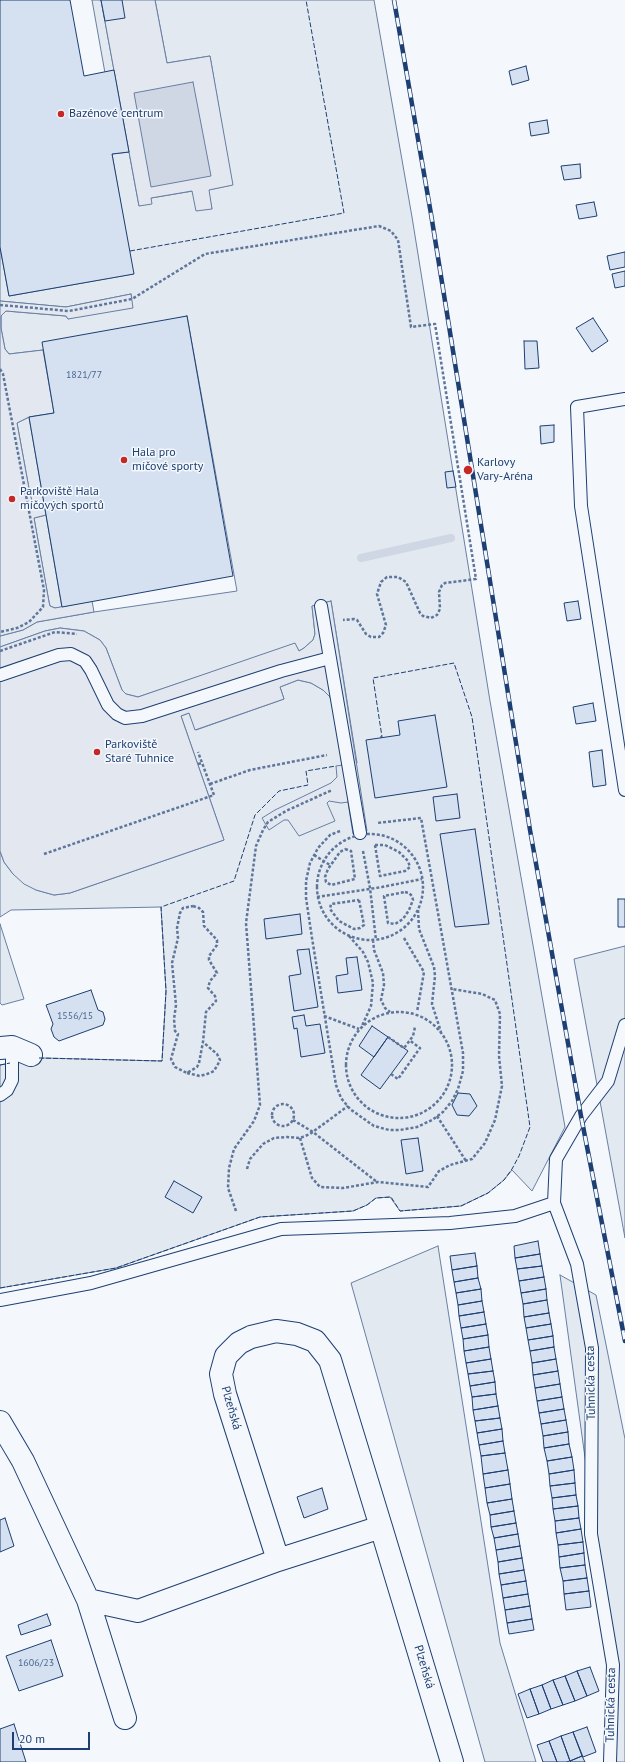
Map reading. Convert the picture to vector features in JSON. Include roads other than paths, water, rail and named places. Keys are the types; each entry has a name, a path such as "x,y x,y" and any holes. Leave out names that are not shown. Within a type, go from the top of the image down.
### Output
{"street":[{"name":"Plzeňská","path":"278,1560 225,1394 221,1374 226,1356 239,1343 251,1337 276,1331 297,1334 315,1341 330,1360 452,1762"},
{"path":"0,1422 23,1461 88,1600 125,1718"},
{"path":"88,1600 138,1611 278,1560 381,1527"}],"lane":[{"path":"625,399 577,407 581,506 625,790"},
{"path":"321,606 360,837"},
{"path":"0,674 59,655 71,654 85,661 108,705 116,714 125,718 142,716 282,671 330,658"},
{"name":"Tuhnická cesta","path":"610,1762 613,1665 591,1534 592,1348 577,1264 554,1204 556,1159 581,1116 608,1081 625,1025"},
{"path":"0,1095 7,1090 12,1080 14,1050"},
{"path":"0,1300 91,1283 281,1229 450,1223 515,1216 554,1204"}],"waterway":[{"path":"361,558 451,538"}],"railway":[{"path":"394,0 431,214 530,830 581,1116 625,1341"}],"place":[{"name":"Bazénové centrum","path":"61,114"},
{"name":"Hala pro míčové sporty","path":"124,460"},
{"name":"Karlovy Vary-Aréna","path":"468,470"},
{"name":"Parkoviště Hala míčových sportů","path":"12,499"},
{"name":"Parkoviště Staré Tuhnice","path":"97,752"}]}
